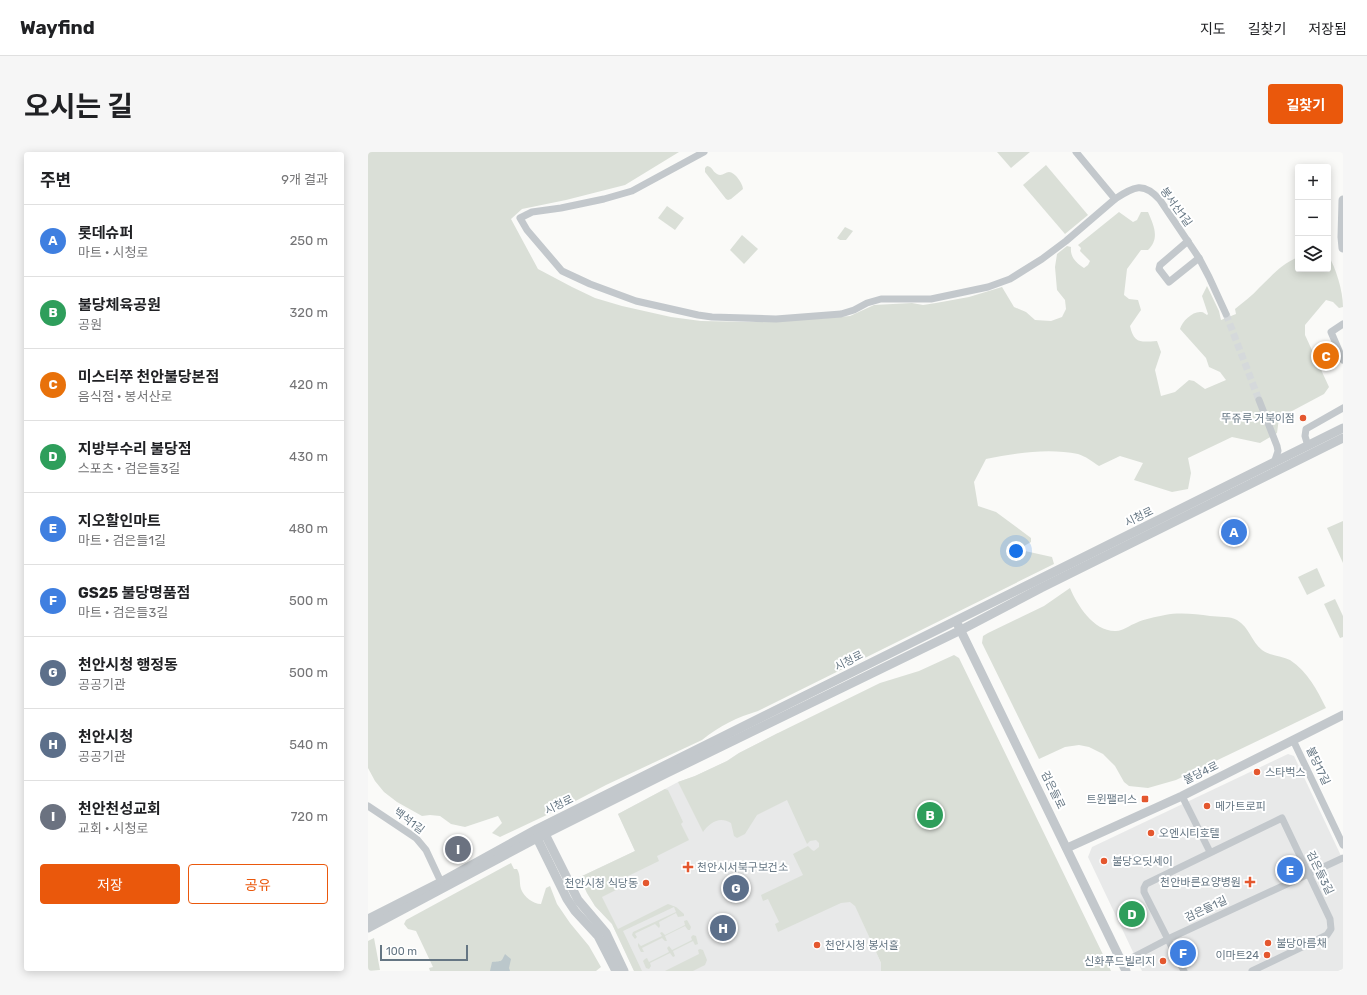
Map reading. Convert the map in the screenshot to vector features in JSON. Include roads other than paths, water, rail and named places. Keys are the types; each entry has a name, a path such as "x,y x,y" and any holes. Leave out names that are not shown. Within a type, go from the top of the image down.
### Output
{"street":[{"path":"704,152 632,191 590,202 532,212 520,218 527,230 562,271 590,284 636,301 712,317 776,319 841,314 881,299 931,299 988,287 1010,279 1042,259 1115,200 1076,152"},
{"name":"봉서산1길","path":"1115,200 1128,191 1141,187 1152,192 1160,200 1199,258 1226,314"},
{"path":"1343,200 1343,248"},
{"name":"봉서산1길","path":"1188,241 1160,265 1159,269 1170,282 1199,258"},
{"path":"1343,324 1331,332 1343,360"},
{"path":"1259,400 1277,446 1278,451 1274,463"},
{"path":"1308,446 1305,436 1306,429 1343,408"},
{"name":"시청로","path":"368,919 956,621 1343,428"},
{"name":"시청로","path":"368,928 539,833 667,773 961,630 1041,588 1343,438"},
{"path":"1277,446 1287,451 1298,451"},
{"name":"검은들로","path":"956,621 1124,967"},
{"name":"불당4로","path":"1067,848 1182,796 1343,715"},
{"name":"불당17길","path":"1293,740 1343,845"},
{"path":"1182,796 1210,852"},
{"name":"백석1길","path":"368,806 416,838 426,850 441,882"},
{"name":"검은들3길","path":"1184,971 1144,892 1146,884 1282,818 1330,919 1331,929 1327,935 1252,971"},
{"path":"539,833 567,899 575,911 598,936 616,971"},
{"path":"539,833 578,900 606,933 624,971"},
{"name":"검은들1길","path":"1124,967 1168,939 1343,858"}],"tunnel":[{"path":"1226,314 1259,400"}],"place":[{"name":"미스터쭈 천안불당본점","path":"1326,356"},
{"name":"뚜쥬루 거북이점","path":"1303,418"},
{"name":"롯데슈퍼","path":"1234,532"},
{"name":"스타벅스","path":"1257,772"},
{"name":"트윈팰리스","path":"1145,799"},
{"name":"메가트로피","path":"1207,806"},
{"name":"불당체육공원","path":"930,815"},
{"name":"오엔시티호텔","path":"1151,833"},
{"name":"천안천성교회","path":"458,849"},
{"name":"불당오딧세이","path":"1104,861"},
{"name":"천안시서북구보건소","path":"688,867"},
{"name":"지오할인마트","path":"1290,870"},
{"name":"천안바른요양병원","path":"1250,882"},
{"name":"천안시청 식당동","path":"646,883"},
{"name":"천안시청 행정동","path":"736,888"},
{"name":"지방부수리 불당점","path":"1132,914"},
{"name":"천안시청","path":"723,928"},
{"name":"불당아름채","path":"1268,943"},
{"name":"천안시청 봉서홀","path":"817,945"},
{"name":"GS25 불당명품점","path":"1183,953"},
{"name":"이마트24","path":"1267,955"},
{"name":"신화푸드빌리지","path":"1163,961"}]}
